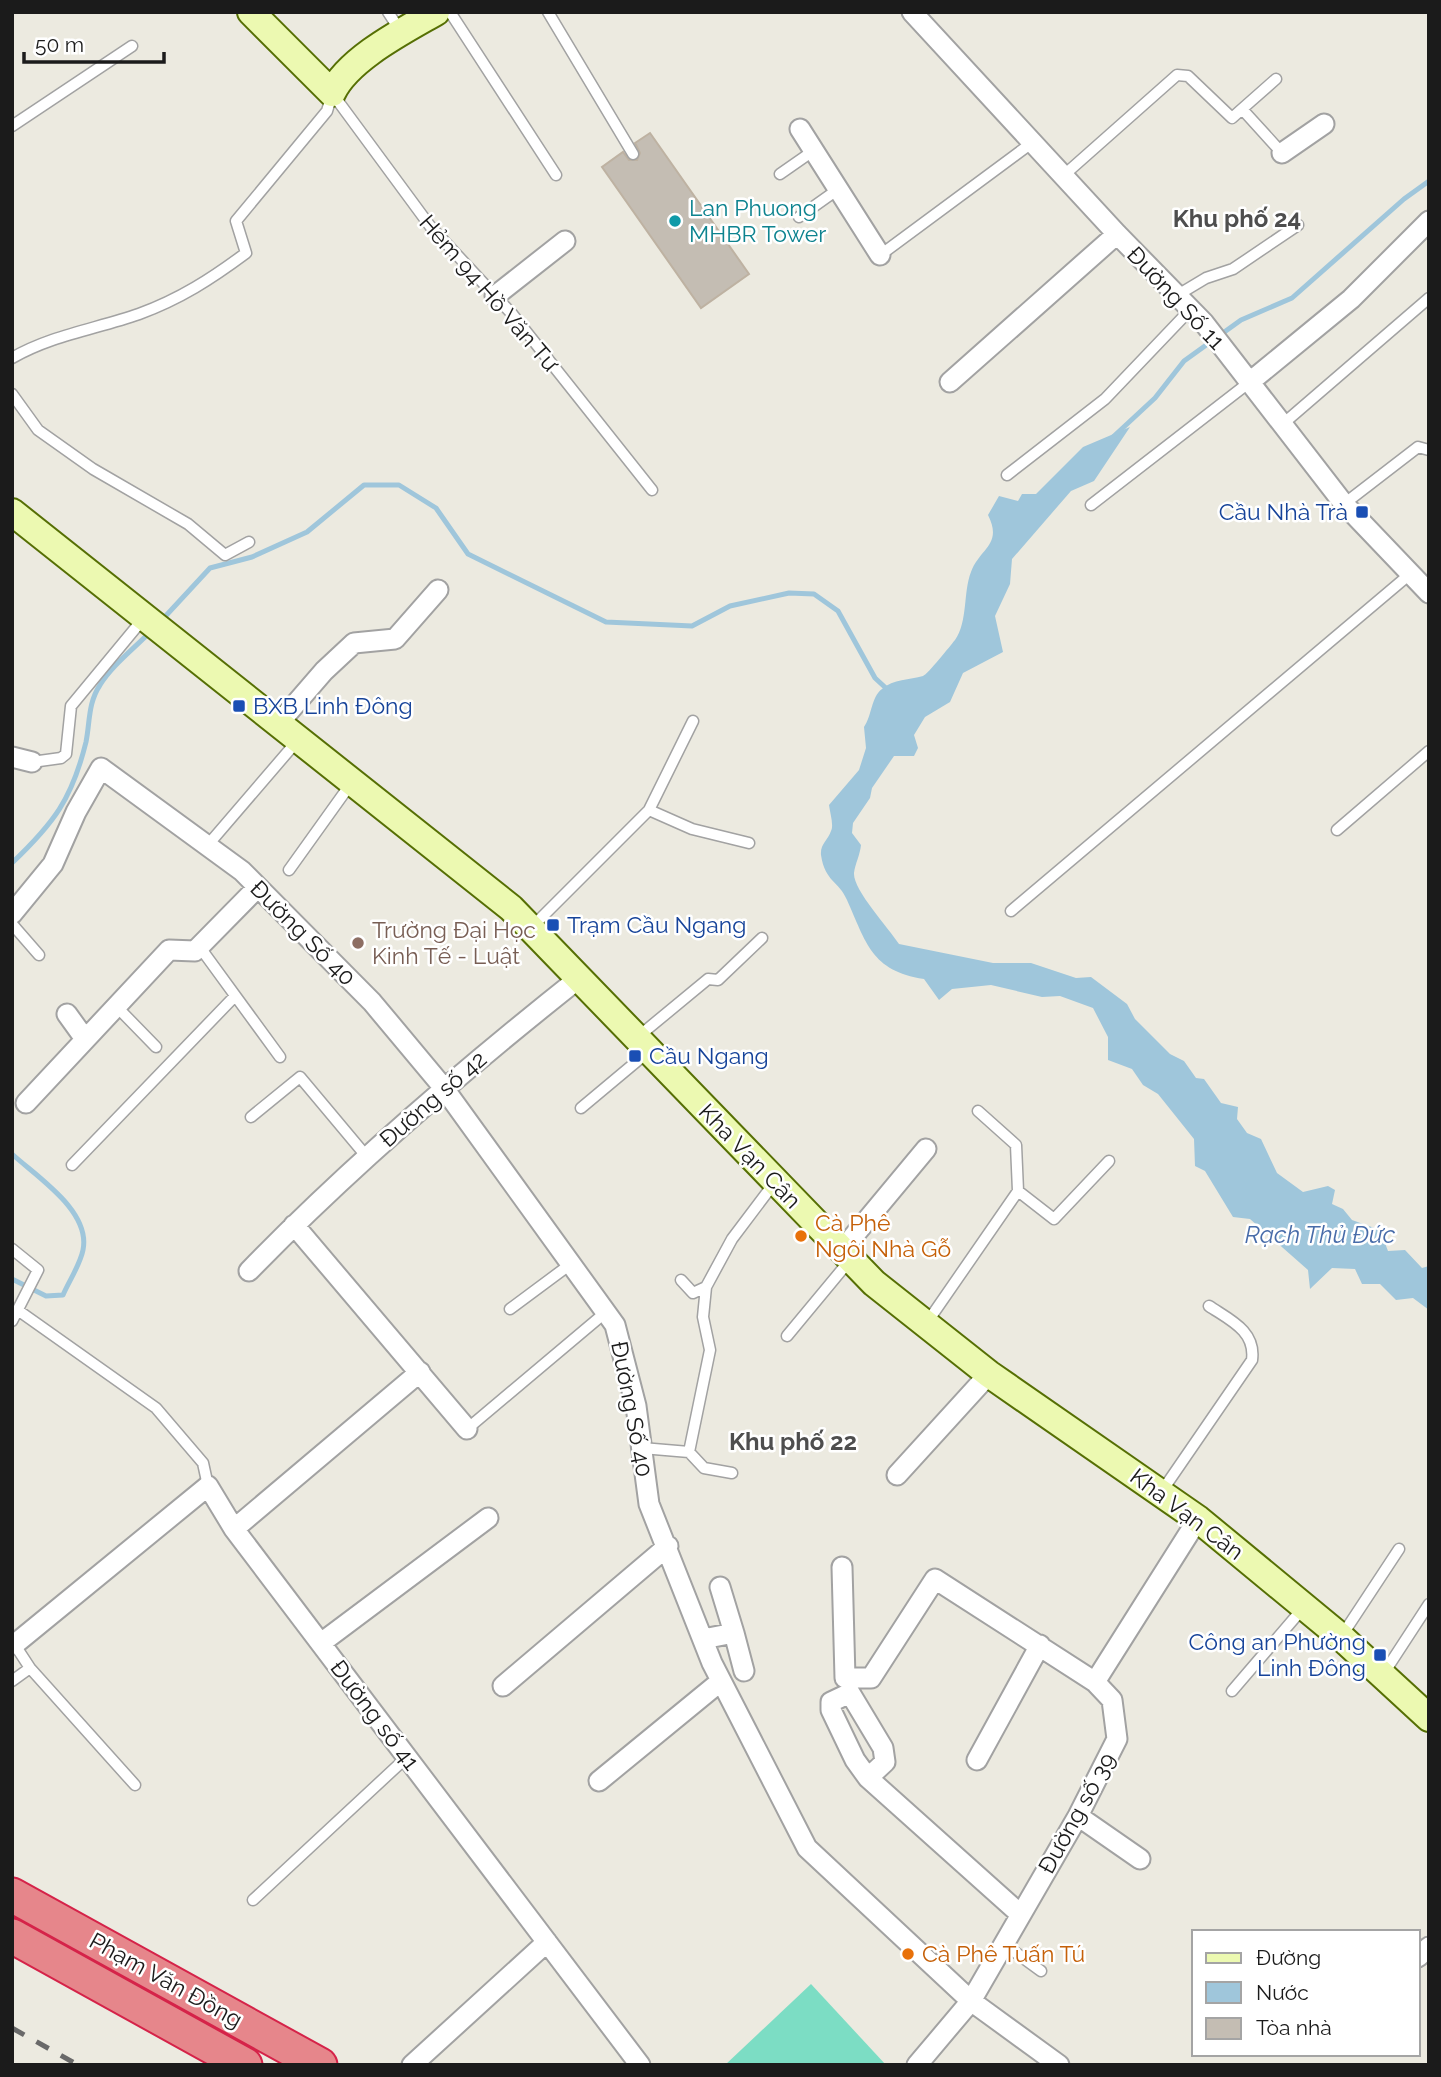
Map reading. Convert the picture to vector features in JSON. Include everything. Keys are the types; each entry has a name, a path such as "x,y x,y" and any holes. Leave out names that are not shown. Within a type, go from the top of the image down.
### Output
{"highway":[{"name":"Phạm Văn Đồng","path":"12,1895 320,2065"},
{"name":"Phạm Văn Đồng","path":"12,1936 245,2065"}],"main road":[{"path":"251,12 332,93 340,77 394,22 436,12"},
{"path":"12,512 144,618"},
{"name":"Kha Vạn Cân","path":"144,618 511,908 874,1283 989,1374 1198,1519 1341,1637 1429,1718"}],"street":[{"name":"Đường Số 11","path":"912,12 1116,234 1197,317 1284,423 1343,504 1429,593"},
{"path":"1282,153 1324,124"},
{"path":"800,129 877,258"},
{"path":"1248,378 1350,299 1429,221"},
{"path":"950,382 1116,234"},
{"path":"495,296 565,241"},
{"path":"279,723 354,643 395,639 438,590"},
{"path":"12,757 32,762"},
{"name":"Đường Số 40","path":"12,914 53,864 76,812 101,768 213,839 257,888 373,1002 443,1087 607,1311 618,1336 636,1406 649,1504 721,1681 807,1848 971,2001 1059,2065"},
{"path":"26,1103 169,950 176,948 190,953 257,888"},
{"name":"Đường số 42","path":"249,1271 294,1225 443,1087 578,979"},
{"path":"67,1014 85,1039"},
{"path":"846,1255 926,1149"},
{"path":"294,1225 467,1429"},
{"path":"234,1529 420,1372"},
{"path":"897,1475 989,1374"},
{"path":"13,1643 208,1486"},
{"name":"Đường số 41","path":"208,1486 234,1529 640,2065"},
{"path":"321,1643 488,1518"},
{"path":"842,1567 845,1678 871,1678 935,1578 1095,1682 1198,1519"},
{"path":"503,1686 668,1546"},
{"path":"720,1587 744,1671"},
{"path":"703,1639 734,1633"},
{"path":"977,1760 1040,1645"},
{"path":"599,1782 721,1681"},
{"name":"Đường số 39","path":"971,2001 1078,1816 1117,1739 1112,1700 1095,1682"},
{"path":"867,1778 1020,1914"},
{"path":"1078,1816 1140,1859"},
{"path":"412,2065 547,1942"},
{"path":"917,2065 971,2001"}],"lane":[{"path":"450,12 556,175"},
{"path":"548,12 633,154"},
{"path":"12,126 132,46"},
{"path":"1063,176 1177,75 1188,76 1232,118 1276,79"},
{"name":"Hẻm 94 Hồ Văn Tư","path":"332,93 430,226 495,296 652,490"},
{"path":"12,358 39,342 139,314 202,287 246,253 236,221 327,111 332,93"},
{"path":"1242,109 1282,153"},
{"path":"877,258 1033,142"},
{"path":"780,174 813,151"},
{"path":"799,217 837,190"},
{"path":"1175,296 1206,278 1233,269 1298,225"},
{"path":"1284,423 1429,298"},
{"path":"1007,475 1105,399 1197,317"},
{"path":"1091,505 1248,378"},
{"path":"12,394 38,429 93,469 188,524 225,555 249,542"},
{"path":"1343,504 1418,447 1429,450"},
{"path":"1011,911 1410,573"},
{"path":"32,762 61,758 66,754 71,706 144,618"},
{"path":"531,929 649,810 692,721"},
{"path":"213,839 299,739"},
{"path":"1337,830 1429,751"},
{"path":"289,870 352,782"},
{"path":"649,810 692,829 749,843"},
{"path":"12,924 39,956"},
{"path":"580,1108 709,979 718,980 762,938"},
{"path":"199,946 281,1057"},
{"path":"72,1166 235,996"},
{"path":"116,1006 156,1047"},
{"path":"251,1117 300,1077 368,1157"},
{"path":"926,1325 1018,1191 1016,1145 978,1111"},
{"path":"1018,1191 1054,1219 1109,1161"},
{"path":"689,1452 710,1350 703,1317 706,1287 732,1239 775,1182"},
{"path":"12,1249 38,1270 12,1321"},
{"path":"787,1336 846,1255"},
{"path":"510,1310 572,1263"},
{"path":"681,1280 693,1293 706,1287"},
{"path":"1162,1492 1252,1360 1254,1350 1244,1330 1209,1306"},
{"path":"19,1311 156,1408 203,1463 208,1486"},
{"path":"467,1429 607,1311"},
{"path":"642,1448 689,1452 704,1468 732,1473"},
{"path":"1341,1637 1399,1549"},
{"path":"1381,1676 1429,1604"},
{"path":"1232,1691 1304,1607"},
{"path":"13,1643 30,1668 135,1785"},
{"path":"12,1681 30,1668"},
{"path":"253,1900 407,1757"},
{"path":"1004,1944 1041,1971"}],"green space":[{"path":"811,1984 886,2065 725,2065"}],"water":[{"name":"Rạch Thủ Đức","path":"1130,427 1094,481 1071,491 1012,559 1010,584 995,616 1003,652 963,673 950,702 925,717 914,735 918,748 914,756 894,756 872,788 870,798 853,823 852,833 861,845 854,873 855,880 899,944 993,963 1031,963 1076,978 1091,977 1127,1004 1135,1019 1170,1054 1184,1061 1196,1078 1204,1079 1221,1103 1238,1107 1237,1119 1247,1133 1261,1139 1277,1173 1303,1192 1328,1186 1335,1190 1332,1204 1343,1209 1352,1220 1380,1230 1388,1251 1405,1250 1422,1268 1429,1266 1429,1310 1413,1298 1396,1300 1380,1284 1362,1284 1355,1269 1332,1268 1310,1289 1308,1270 1250,1219 1233,1217 1205,1171 1195,1166 1194,1139 1158,1094 1143,1085 1132,1069 1108,1060 1108,1037 1093,1008 1060,996 1042,997 991,985 952,989 939,1000 924,979 906,975 881,962 866,941 844,894 823,864 822,848 832,828 829,805 859,770 866,748 864,727 878,692 891,683 923,676 955,640 962,625 971,572 992,540 992,525 988,515 999,496 1018,501 1022,494 1036,494 1083,447"}],"building":[{"name":"Lan Phuong MHBR Tower","path":"650,133 749,274 701,308 602,167 623,152 629,160 637,160 640,153 635,143"}],"waterway":[{"path":"1113,437 1155,398 1184,361 1241,320 1292,298 1404,199 1429,181"},
{"name":"Rạch Thủ Đức","path":"161,621 210,568 252,557 307,532 364,485 399,485 436,508 468,554 606,622 692,626 730,606 789,593 814,594 838,611 875,678 888,690"},
{"name":"Rạch Thủ Đức","path":"12,863 50,822 68,795 81,762 91,706 100,685 152,630"},
{"name":"Rạch Thủ Đức","path":"12,1154 60,1196 79,1222 83,1236 82,1256 63,1295 46,1296 12,1279"}],"railway":[{"path":"12,2028 78,2065"}],"place":[{"name":"Lan Phuong MHBR Tower","path":"675,221"},
{"name":"Cầu Nhà Trà","path":"1362,512"},
{"name":"BXB Linh Đông","path":"239,706"},
{"name":"Trạm Cầu Ngang","path":"553,925"},
{"name":"Trường Đại Học Kinh Tế - Luật","path":"358,943"},
{"name":"Cầu Ngang","path":"635,1056"},
{"name":"Cà Phê Ngôi Nhà Gỗ","path":"801,1236"},
{"name":"Công an Phường Linh Đông","path":"1380,1655"},
{"name":"Cà Phê Tuấn Tú","path":"908,1954"}],"district":[{"name":"Khu phố 24","path":"1237,219"},
{"name":"Khu phố 22","path":"793,1442"}]}
